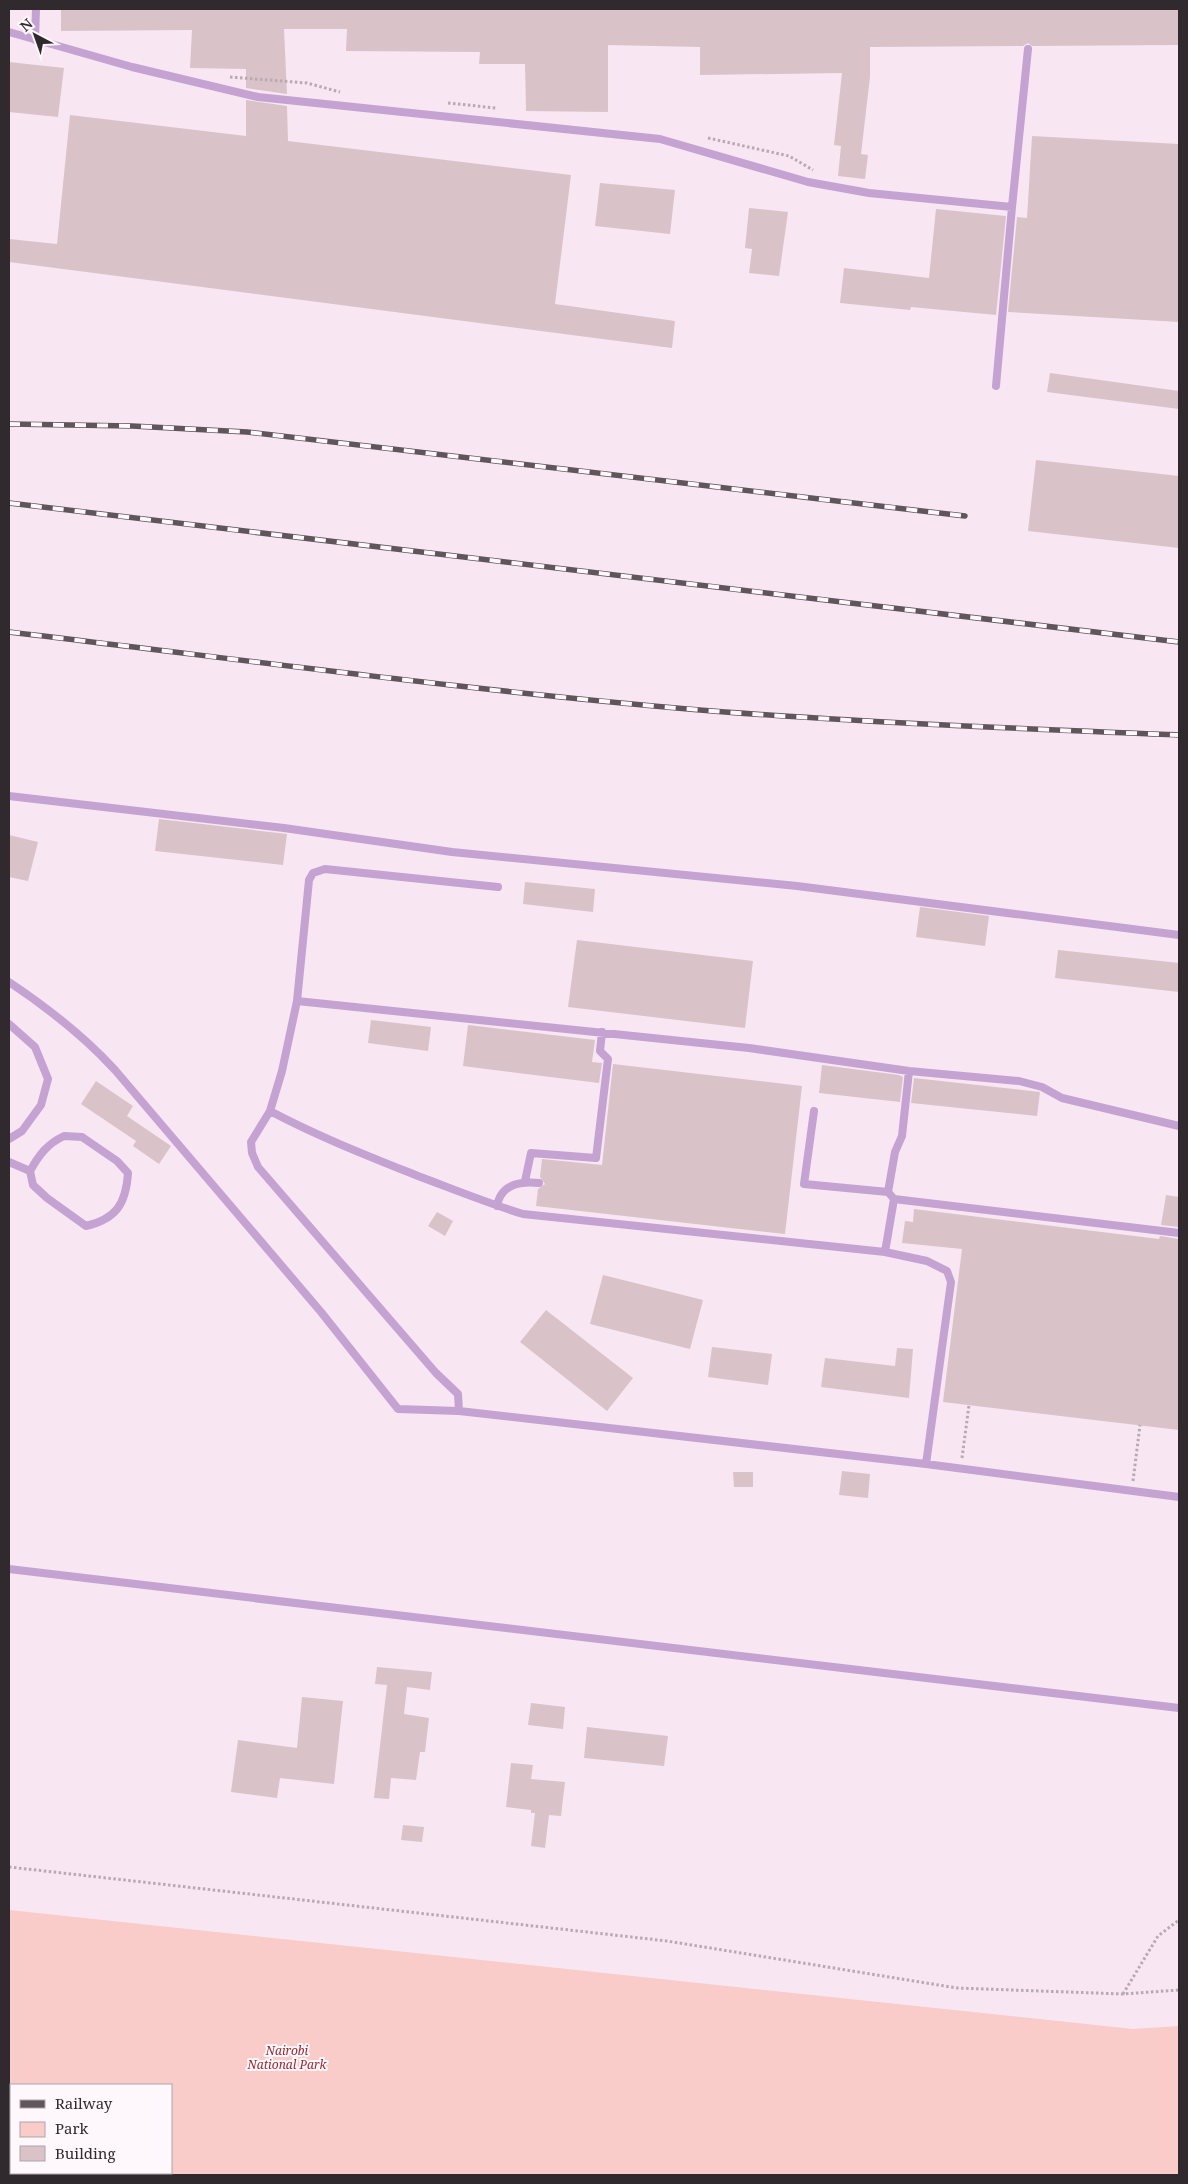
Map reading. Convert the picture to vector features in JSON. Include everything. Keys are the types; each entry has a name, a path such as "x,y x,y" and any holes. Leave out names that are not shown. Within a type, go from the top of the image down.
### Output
{"lane":[{"path":"35,40 36,9"},
{"path":"9,32 258,97 660,140 808,182 869,193 1012,207"},
{"path":"996,386 1028,49"},
{"path":"9,796 284,828 452,852 796,886 1179,935"},
{"path":"460,1411 458,1394 436,1373 258,1167 252,1153 251,1142 270,1111 282,1071 297,1001 309,880 314,873 326,869 498,887"},
{"path":"9,982 76,1031 115,1070 320,1312 398,1409 460,1411 926,1464 1179,1497"},
{"path":"297,1001 749,1048 909,1071 1019,1081 1042,1086 1062,1098 1179,1126"},
{"path":"9,1024 35,1047 48,1079 41,1105 22,1131 9,1139"},
{"path":"525,1181 532,1152 596,1158 608,1060 600,1050 602,1032"},
{"path":"888,1192 894,1152 902,1136 909,1071"},
{"path":"270,1111 315,1134 497,1206 523,1214 885,1252 927,1261 947,1271 951,1282 926,1464"},
{"path":"814,1111 804,1184 888,1192 894,1199 1179,1233"},
{"path":"64,1136 82,1138 117,1161 128,1173 127,1189 115,1212 104,1222 86,1226 47,1198 33,1185 30,1171 50,1143 64,1136"},
{"path":"9,1162 30,1171"},
{"path":"497,1206 499,1196 510,1186 525,1181 539,1183"},
{"path":"885,1252 894,1199"},
{"path":"9,1569 1179,1708"}],"path":[{"path":"246,77 307,82 346,93"},
{"path":"447,103 501,108"},
{"path":"705,138 789,156 814,170"},
{"path":"961,1469 969,1405"},
{"path":"1131,1491 1140,1425"},
{"path":"9,1867 667,1941 957,1988 1123,1994 1179,1990"},
{"path":"1123,1994 1158,1936 1179,1920"}],"green space":[{"name":"Nairobi National Park","path":"9,1910 1133,2029 1179,2026 1179,2175 9,2175"}],"building":[{"path":"61,9 1179,9 1179,45 1032,46 1028,43 1023,46 870,47 870,77 861,154 868,155 865,179 838,176 841,146 834,145 842,73 700,75 700,47 608,45 608,112 526,111 525,64 479,64 480,52 346,51 347,29 284,29 287,94 246,88 246,69 190,68 192,30 61,31"},
{"path":"9,62 64,68 58,117 9,112"},
{"path":"246,100 287,106 288,141 571,175 555,304 675,321 672,348 9,262 9,239 57,244 70,115 246,136"},
{"path":"1032,136 1179,144 1179,322 1008,312 1017,217 1027,218"},
{"path":"600,183 675,190 670,234 595,226"},
{"path":"749,208 788,212 779,276 749,273 752,249 745,248"},
{"path":"936,209 1006,216 996,315 911,307 910,310 840,303 844,268 929,278"},
{"path":"1050,373 1179,391 1179,409 1047,392"},
{"path":"1036,460 1179,476 1179,548 1028,531"},
{"path":"159,819 287,834 283,865 155,851"},
{"path":"9,835 38,842 28,881 9,877"},
{"path":"525,882 595,889 593,912 523,904"},
{"path":"920,907 989,916 985,946 916,937"},
{"path":"577,940 753,961 745,1028 568,1007"},
{"path":"1058,950 1179,963 1179,992 1055,978"},
{"path":"371,1020 431,1027 428,1051 368,1043"},
{"path":"468,1025 595,1040 592,1062 602,1063 599,1083 463,1066"},
{"path":"613,1064 802,1086 785,1234 536,1206 538,1189 545,1184 540,1177 542,1159 602,1165"},
{"path":"822,1065 899,1075 903,1077 900,1102 819,1093"},
{"path":"914,1078 1040,1092 1037,1116 911,1103"},
{"path":"96,1081 133,1106 127,1116 171,1146 159,1164 133,1146 136,1141 81,1104"},
{"path":"1166,1195 1179,1197 1179,1227 1161,1225"},
{"path":"914,1209 1159,1239 1160,1236 1179,1239 1179,1430 943,1402 962,1249 902,1243 905,1221 913,1222"},
{"path":"437,1212 453,1221 445,1236 428,1226"},
{"path":"603,1275 703,1300 690,1349 590,1324"},
{"path":"546,1310 633,1378 607,1411 520,1342"},
{"path":"712,1347 772,1354 768,1385 708,1377"},
{"path":"897,1348 913,1349 909,1398 821,1387 825,1358 895,1366"},
{"path":"842,1471 870,1474 868,1498 839,1495"},
{"path":"733,1472 753,1472 753,1487 734,1487"},
{"path":"377,1667 432,1672 430,1690 407,1687 404,1714 429,1718 425,1752 420,1752 416,1780 391,1778 389,1799 374,1798 387,1685 375,1684"},
{"path":"302,1697 343,1701 334,1784 280,1778 277,1798 231,1792 238,1740 297,1748"},
{"path":"531,1703 565,1707 563,1729 528,1725"},
{"path":"587,1727 668,1736 664,1766 584,1758"},
{"path":"511,1763 533,1765 531,1779 565,1782 561,1816 549,1815 545,1848 531,1846 535,1813 531,1813 531,1810 506,1807"},
{"path":"403,1825 424,1827 422,1842 401,1840"}],"railway":[{"path":"9,424 132,426 247,432 965,516"},
{"path":"9,503 1179,642"},
{"path":"9,632 456,686 725,712 1009,728 1179,735"}]}
